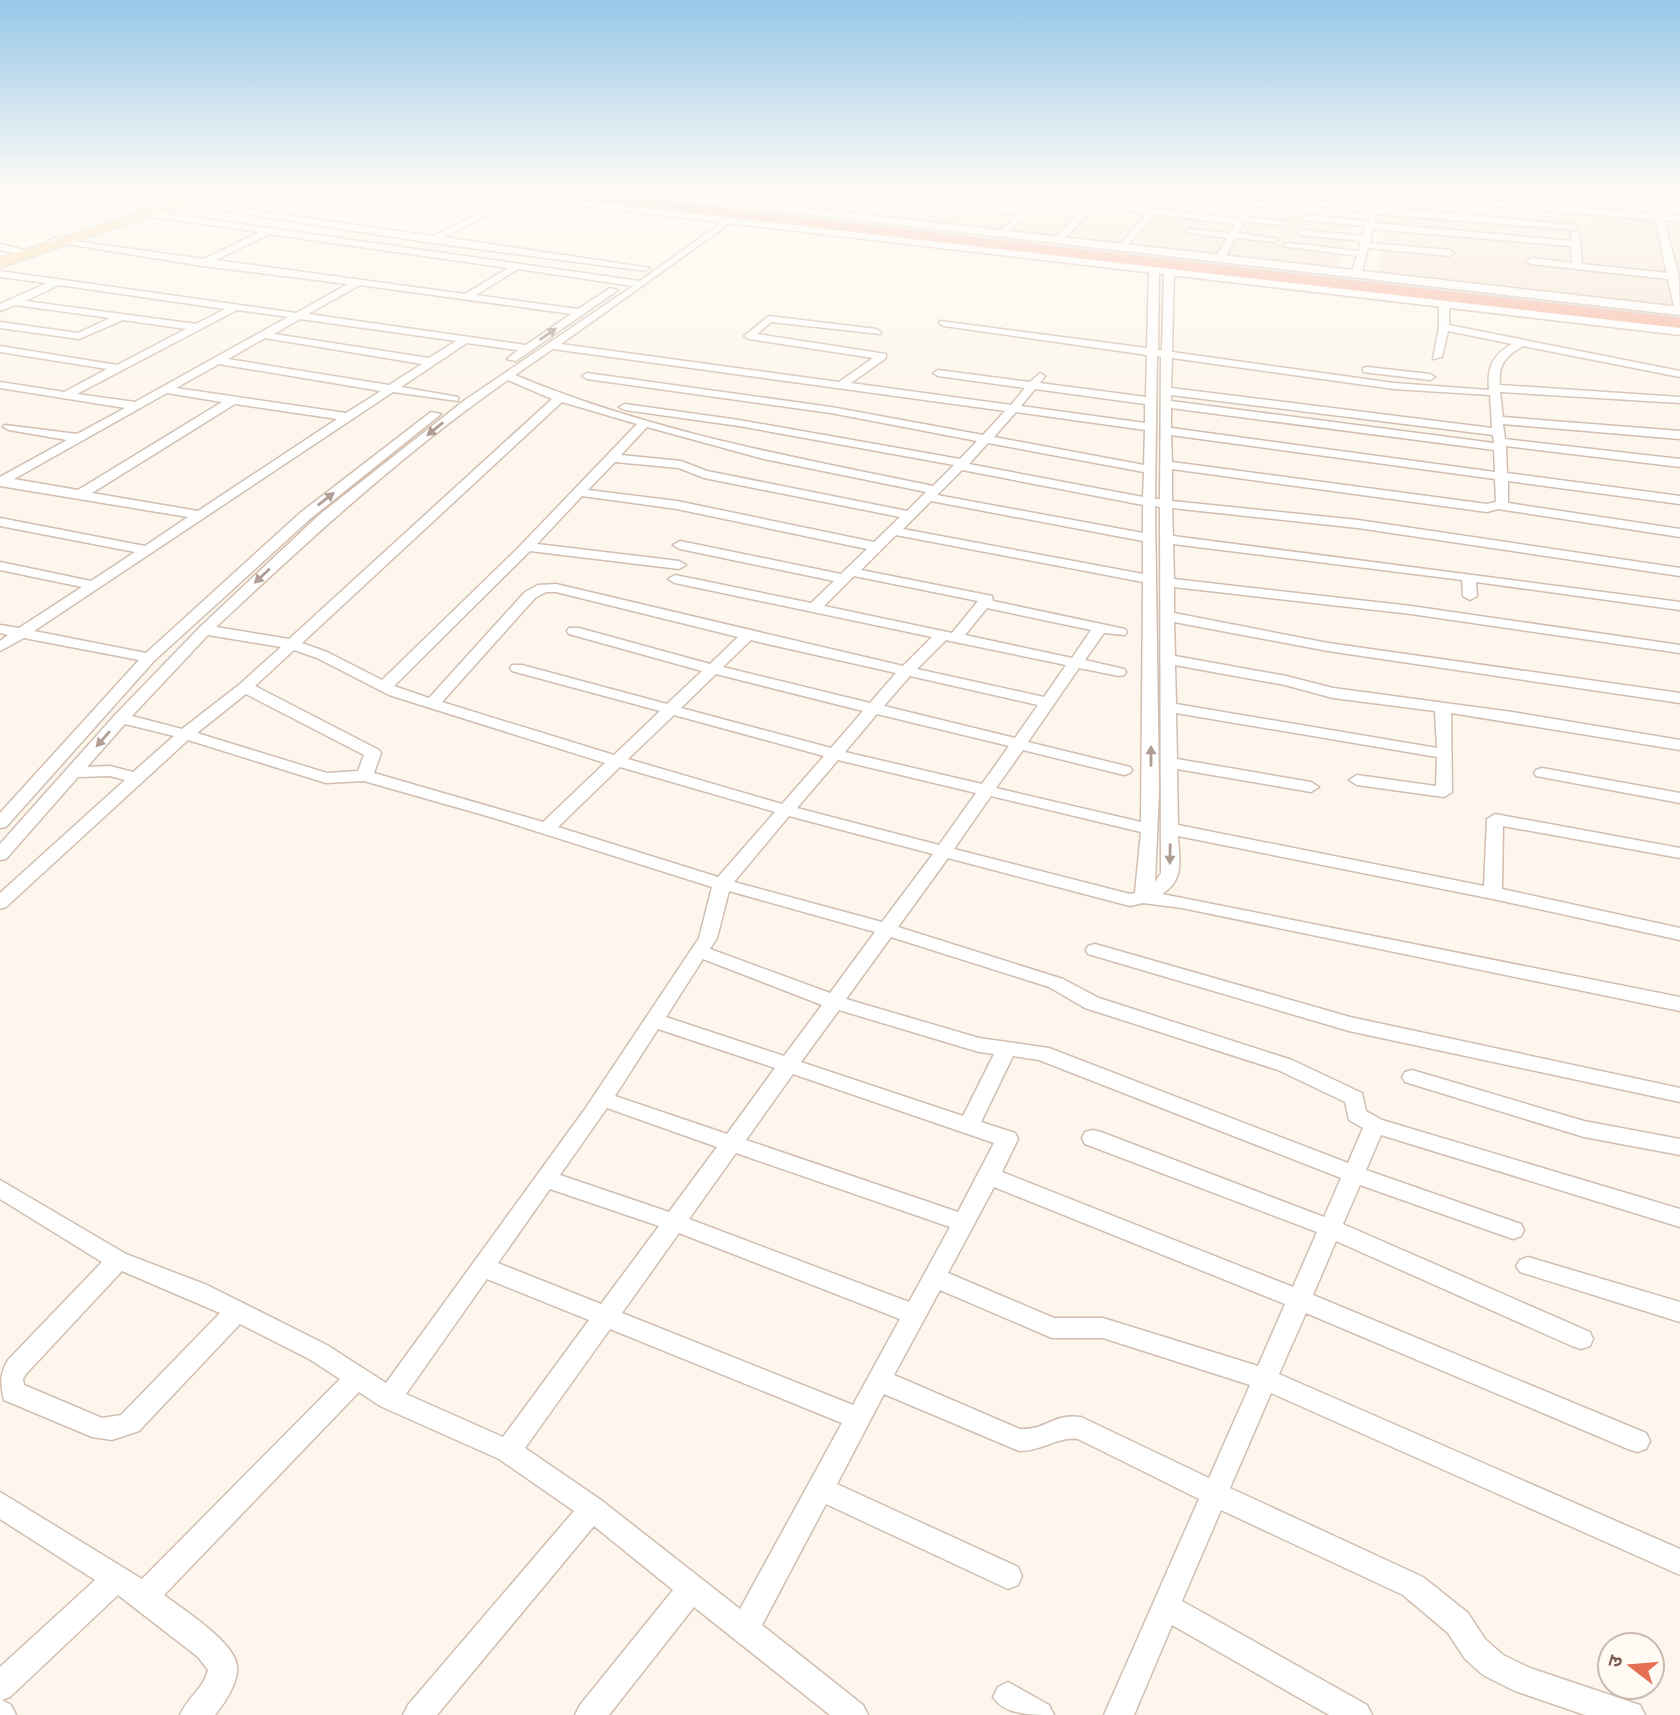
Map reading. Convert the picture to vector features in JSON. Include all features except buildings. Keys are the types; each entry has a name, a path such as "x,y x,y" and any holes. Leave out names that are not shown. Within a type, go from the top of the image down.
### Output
{"highway":[{"path":"1201,269 1680,323"},
{"path":"1284,269 1680,313"}],"street":[{"path":"252,269 578,312"},
{"path":"466,297 512,269"},
{"path":"538,269 642,284"},
{"path":"0,823 149,658 305,516 454,399 644,269"},
{"path":"0,855 121,718 194,641 324,518 469,402 660,269"},
{"path":"1146,269 1680,331"},
{"path":"1308,269 1680,313 1676,284 1591,269"},
{"path":"1356,275 1358,269"},
{"path":"205,630 292,644 322,655 384,687 432,704 788,811 1130,900 1143,897 1167,883 1170,873 1168,503 1159,413 1154,270"},
{"path":"1156,345 1169,271"},
{"path":"0,274 527,348"},
{"path":"0,308 58,282"},
{"path":"1,482 357,282"},
{"path":"14,302 198,327"},
{"path":"1437,357 1444,327 1444,303"},
{"path":"66,395 236,307"},
{"path":"39,355 121,317"},
{"path":"842,385 882,356 748,336 769,318 876,332"},
{"path":"1086,331 947,318 1156,345 1394,386 1488,388 1680,400"},
{"path":"0,325 79,336"},
{"path":"1444,327 1680,374"},
{"path":"263,335 432,362"},
{"path":"0,647 466,339"},
{"path":"1502,504 1499,435 1488,388 1502,354 1521,343"},
{"path":"551,346 842,385 1018,404 1499,435 1680,435"},
{"path":"0,349 118,368"},
{"path":"0,903 185,734 245,687 570,390 614,354"},
{"path":"217,361 454,399"},
{"path":"939,373 1032,386 1159,413 1246,436 1502,470 1680,500"},
{"path":"508,376 570,390 986,439 1151,470"},
{"path":"813,609 961,465 1041,376"},
{"path":"772,415 806,380"},
{"path":"0,385 137,406"},
{"path":"938,389 1018,404"},
{"path":"166,390 348,417"},
{"path":"570,390 772,415 961,465 1149,502 1359,524 1680,572"},
{"path":"570,390 645,423 714,459 910,515"},
{"path":"81,494 233,400"},
{"path":"1143,897 1147,879 1149,829 1149,502 1159,413"},
{"path":"384,687 526,547 645,423"},
{"path":"3,428 80,438"},
{"path":"1499,435 1680,463"},
{"path":"613,458 681,465 714,459 932,494 1150,538"},
{"path":"1166,466 1487,508 1502,504 1680,533"},
{"path":"1,482 200,515"},
{"path":"579,492 677,505 878,547"},
{"path":"0,522 146,550"},
{"path":"895,531 1150,579"},
{"path":"1167,539 1680,606"},
{"path":"389,1398 602,1099 708,938 723,884 905,672 948,637 987,599 680,545"},
{"path":"526,547 677,572 813,609 1119,672"},
{"path":"0,566 93,585"},
{"path":"1469,577 1470,596"},
{"path":"1167,582 1398,609 1680,649"},
{"path":"432,704 523,601 543,589 556,588 905,672 1047,702"},
{"path":"984,603 1120,632"},
{"path":"1167,616 1328,647 1680,698"},
{"path":"508,1451 943,852 1100,628"},
{"path":"0,629 149,658"},
{"path":"574,631 713,669 1124,770"},
{"path":"546,829 748,635"},
{"path":"171,638 194,641"},
{"path":"1168,659 1286,681 1333,693 1680,745"},
{"path":"517,668 835,754 1149,829"},
{"path":"245,687 373,753 365,776"},
{"path":"1168,707 1445,754"},
{"path":"1357,780 1444,792 1443,708"},
{"path":"121,718 185,734 326,778 365,776 723,884 827,911 1056,983 1093,1003 1131,1017 1284,1065 1355,1098 1356,1115 1375,1125 1680,1218"},
{"path":"1169,763 1311,787"},
{"path":"74,772 110,771 136,779"},
{"path":"1542,773 1680,798"},
{"path":"1493,893 1495,819 1680,853"},
{"path":"1170,829 1493,893 1680,934"},
{"path":"1143,897 1195,905 1680,1004"},
{"path":"1095,950 1349,1024 1680,1095"},
{"path":"699,951 834,1002 979,1045 1042,1053 1354,1174 1513,1230"},
{"path":"654,1020 1007,1139 744,1630"},
{"path":"968,1126 1007,1049"},
{"path":"1412,1076 1584,1129 1680,1147"},
{"path":"602,1099 964,1223"},
{"path":"1119,1715 1375,1125"},
{"path":"1093,1138 1330,1228 1581,1339"},
{"path":"989,1176 1300,1300 1637,1441"},
{"path":"546,1179 674,1222 914,1314"},
{"path":"0,1188 118,1260 199,1292 318,1352 389,1398 508,1451 592,1509 847,1713"},
{"path":"118,1260 17,1367 10,1378 13,1392 102,1429 130,1423 237,1311"},
{"path":"1528,1265 1680,1312"},
{"path":"482,1268 606,1315 858,1418"},
{"path":"934,1277 1052,1328 1103,1328 1265,1380 1680,1562"},
{"path":"144,1596 357,1377"},
{"path":"879,1380 1019,1440 1032,1442 1065,1426 1081,1428 1413,1586 1458,1623 1475,1649 1493,1665 1525,1681 1630,1715"},
{"path":"820,1489 1008,1576"},
{"path":"0,1504 144,1596 208,1647 223,1666 216,1693 195,1715"},
{"path":"418,1715 592,1509"},
{"path":"0,1687 115,1579"},
{"path":"590,1715 692,1588"},
{"path":"1167,1607 1357,1715"},
{"path":"1008,1697 1039,1715"}],"shaded area":[{"path":"1378,269 1680,269 1680,307 1377,277"}]}
